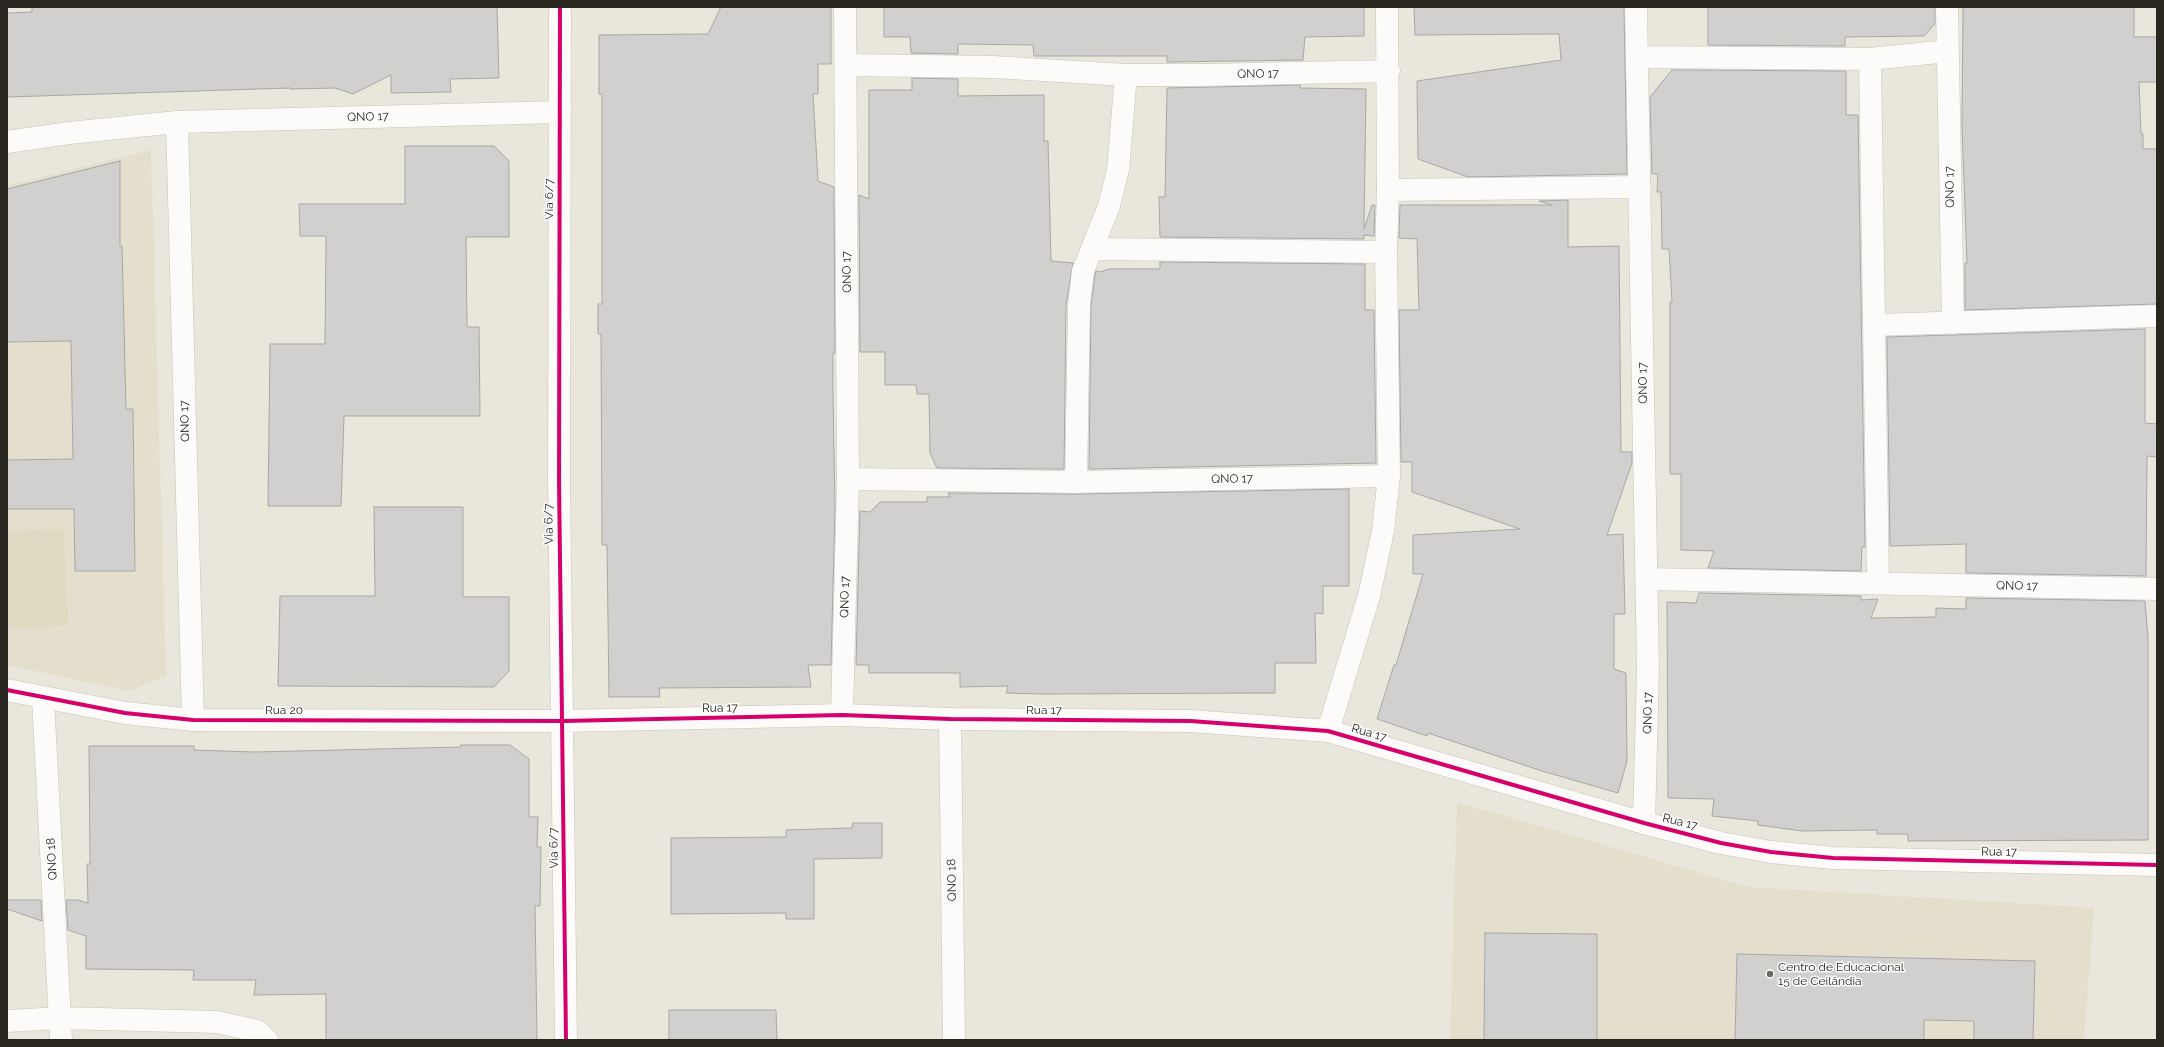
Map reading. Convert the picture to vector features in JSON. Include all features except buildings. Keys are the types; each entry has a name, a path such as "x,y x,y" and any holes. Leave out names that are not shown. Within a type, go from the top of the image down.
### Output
{"street":[{"name":"Via 6/7","path":"560,7 559,480 566,1040"},
{"name":"QNO 17","path":"842,715 848,479 845,7"},
{"path":"1328,731 1368,596 1382,531 1389,476 1386,252 1389,71 1387,7"},
{"name":"QNO 17","path":"1636,7 1648,726 1644,823"},
{"name":"QNO 17","path":"1947,7 1953,323"},
{"path":"1637,57 1870,59 1948,50"},
{"path":"1870,59 1878,583"},
{"name":"QNO 17","path":"846,65 993,67 1126,74 1205,75 1389,71"},
{"path":"1076,482 1079,305 1083,271 1109,206 1118,170 1126,74"},
{"name":"QNO 17","path":"7,142 69,133 177,122 560,112"},
{"name":"QNO 17","path":"177,122 193,720"},
{"path":"1388,190 1640,187"},
{"path":"1092,249 1386,252"},
{"path":"1875,325 2157,316"},
{"name":"QNO 17","path":"848,479 1076,482 1389,476"},
{"name":"QNO 17","path":"1646,579 2157,589"},
{"name":"Rua 20","path":"7,690 43,699 125,713 193,720 563,721"},
{"name":"QNO 18","path":"43,699 61,1040"},
{"name":"Rua 17","path":"563,721 842,715 950,719 1190,720 1328,731 1644,823 1757,849 1833,858 2157,865"},
{"name":"QNO 18","path":"950,719 954,1040"},
{"path":"7,1021 60,1018 217,1022 257,1031 267,1040"}],"shaded area":[{"path":"151,150 166,676 129,691 7,665 7,186"},
{"path":"64,529 68,626 7,628 7,531"},
{"name":"Centro de Educacional 15 de Ceilândia","path":"1457,802 1748,887 2094,908 2084,1040 1450,1040"}],"cycle path":[{"path":"560,7 559,480 566,1040"},
{"path":"7,690 125,713 193,720 563,721 842,715 950,719 1190,721 1328,731 1644,823 1721,843 1771,852 1833,858 2157,865"}],"place":[{"name":"Centro de Educacional 15 de Ceilândia","path":"1770,974"}]}
